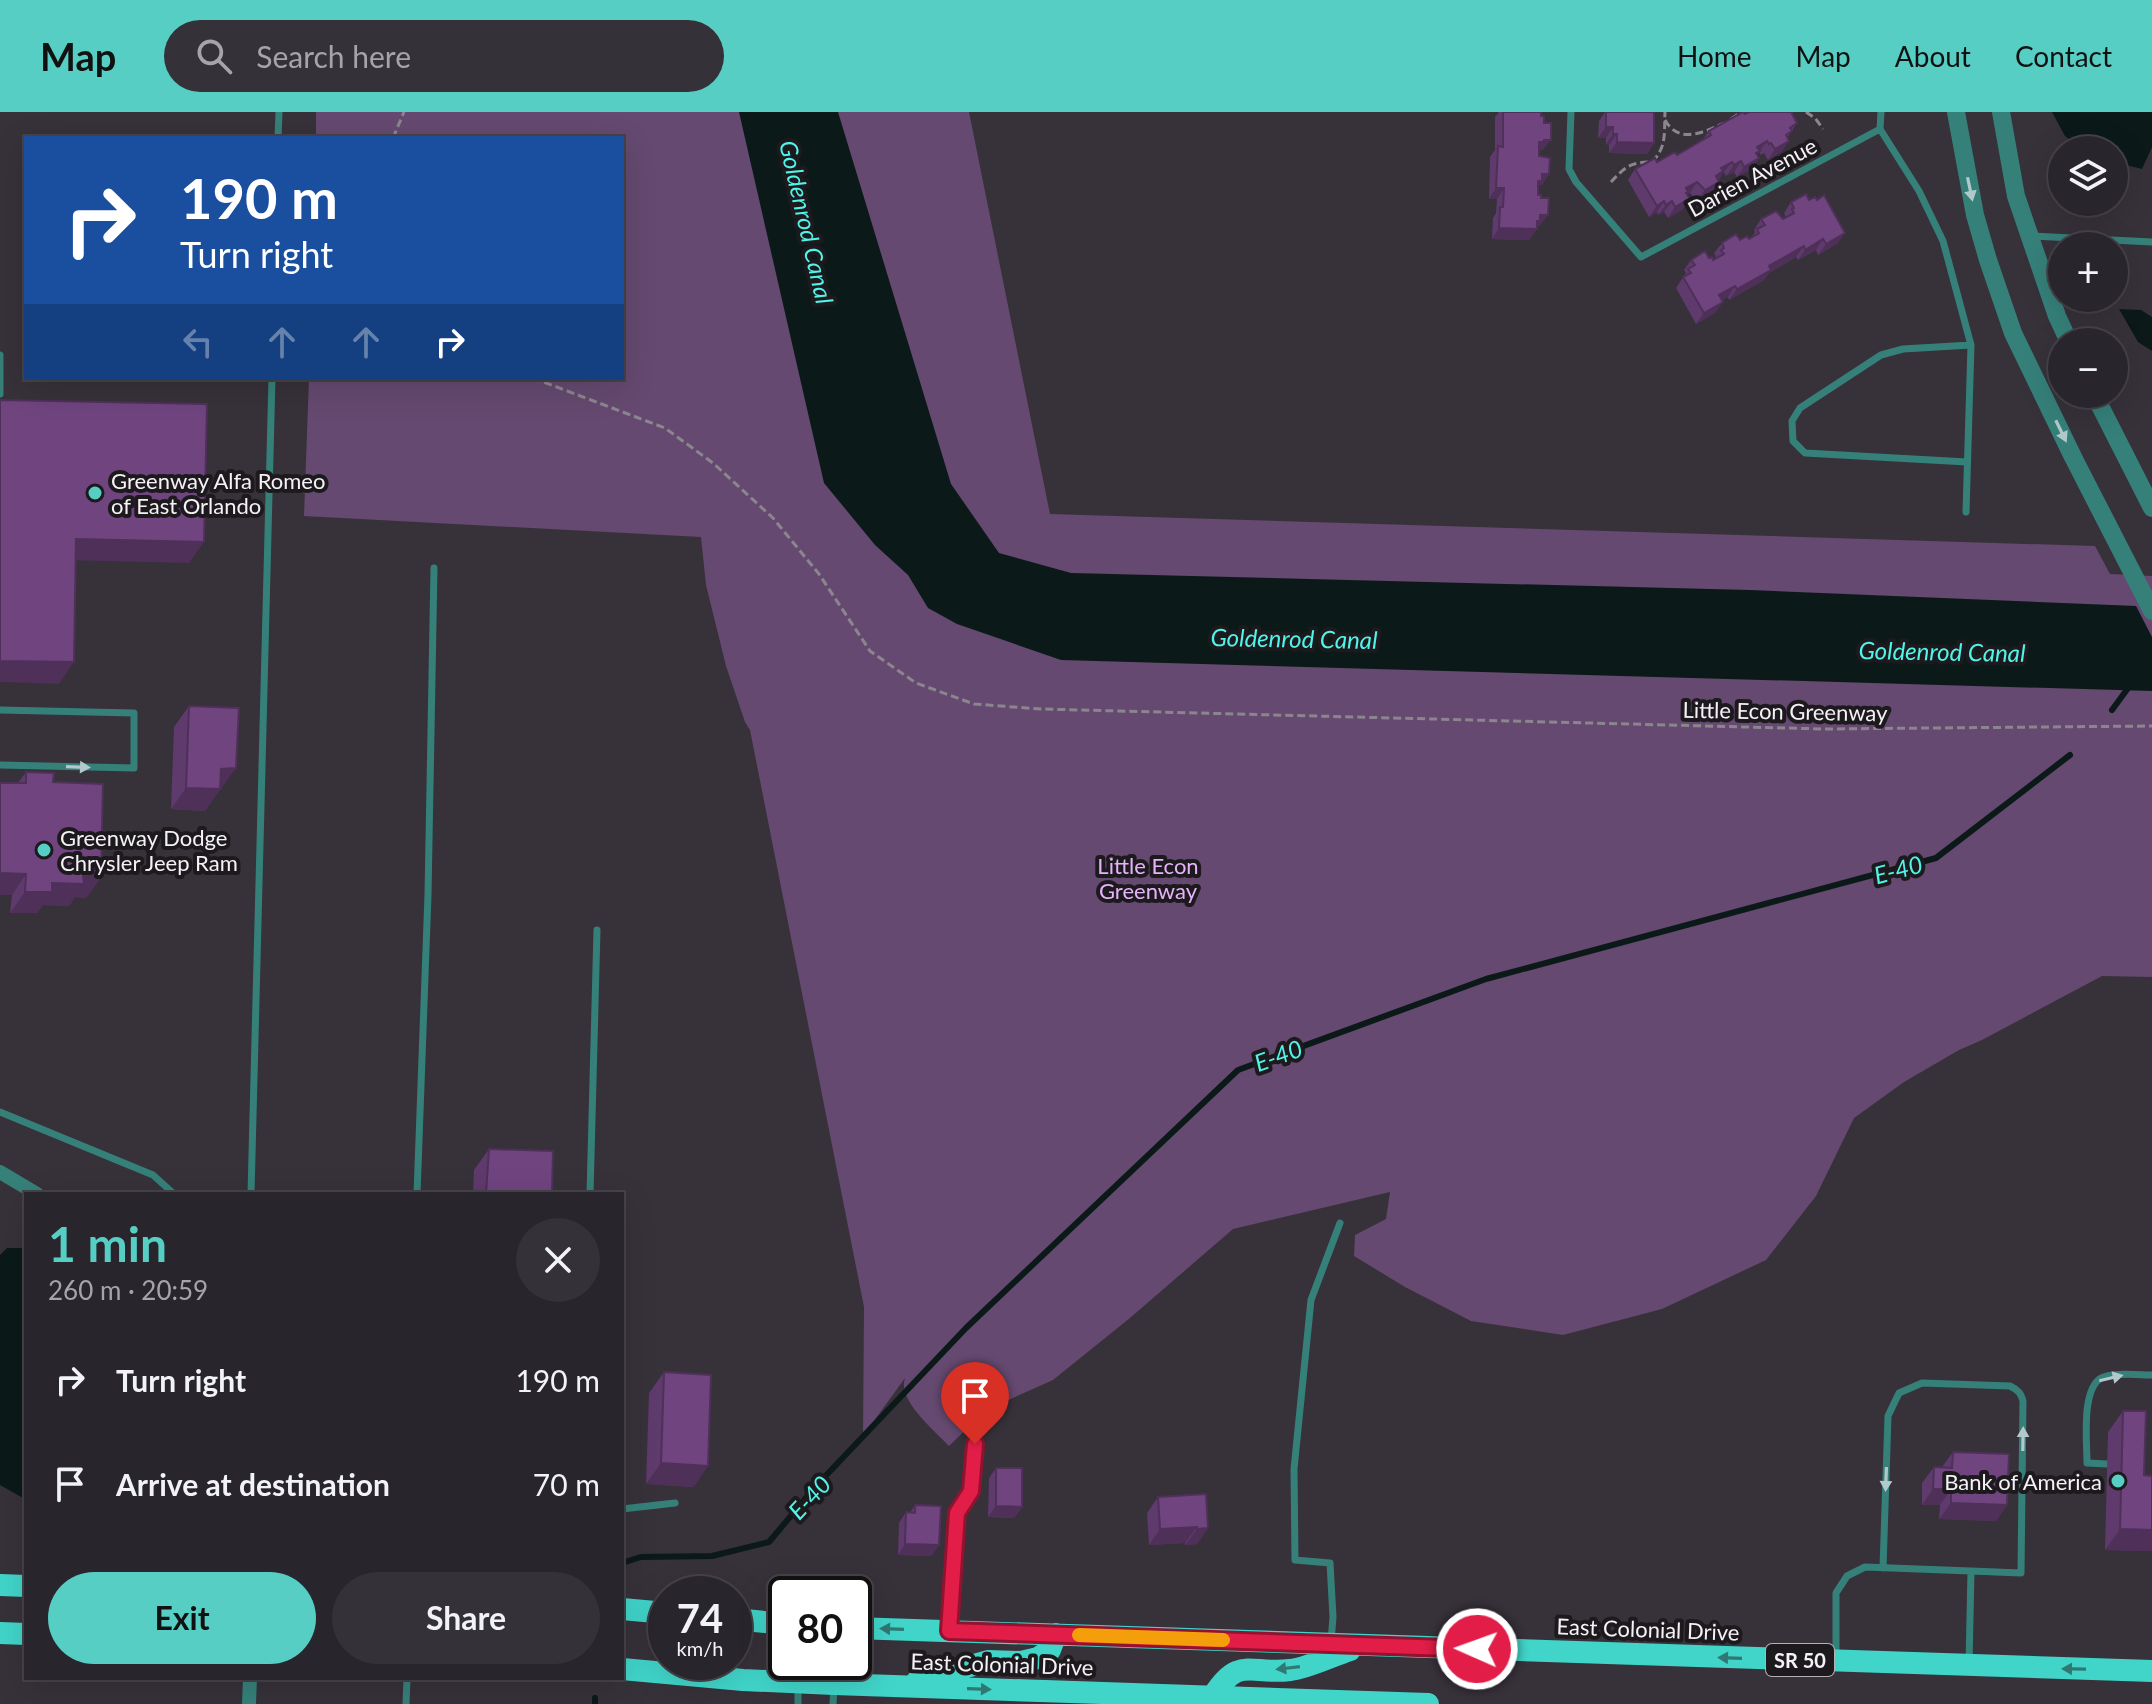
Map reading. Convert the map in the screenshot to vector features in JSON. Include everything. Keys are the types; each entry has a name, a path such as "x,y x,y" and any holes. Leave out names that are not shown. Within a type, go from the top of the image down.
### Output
{"highway":[{"path":"0,1585 24,1586"},
{"path":"624,1609 648,1611"},
{"name":"East Colonial Drive","path":"872,1629 2152,1671"},
{"path":"0,1633 24,1634"},
{"path":"896,1687 988,1661 1021,1662 1038,1658 1050,1650 1056,1634"},
{"path":"1213,1700 1225,1678 1242,1670 1291,1670 1362,1645"},
{"name":"East Colonial Drive","path":"624,1669 798,1693 834,1694 896,1687 1213,1700 1428,1704"}],"street":[{"path":"1956,112 1975,215 2013,333 2152,611"},
{"path":"2001,112 2016,196 2063,328"},
{"path":"2101,408 2152,508"},
{"path":"0,1172 34,1192"},
{"path":"249,1704 250,1680"}],"lane":[{"path":"278,136 279,112"},
{"name":"Darien Avenue","path":"1571,112 1569,169 1576,182 1641,257 1880,129"},
{"path":"1881,112 1880,129 1919,191 1943,241 1971,345 1966,512"},
{"path":"2030,236 2152,242"},
{"path":"1967,462 1805,453 1793,441 1792,421 1800,408 1881,355 1903,349 1971,345"},
{"path":"0,355 0,394"},
{"path":"251,1192 272,380"},
{"path":"417,1192 428,895 434,568"},
{"path":"0,710 134,713 134,768 0,765"},
{"path":"590,1192 597,930"},
{"path":"0,1112 153,1175 172,1192"},
{"path":"1331,1644 1330,1563 1295,1560 1294,1469 1311,1300 1340,1223"},
{"path":"2107,1464 2087,1463 2088,1405 2092,1390 2106,1376 2152,1375"},
{"path":"1836,1661 1836,1593 1847,1576 1865,1567 1883,1568 2021,1573 2023,1401 2017,1389 2010,1386 1922,1383 1899,1393 1888,1416 1883,1568"},
{"path":"949,1631 957,1513 971,1491 975,1444"},
{"path":"624,1509 675,1503"},
{"path":"1969,1666 1971,1571"},
{"path":"406,1704 407,1680"}],"path":[{"path":"394,136 404,112"},
{"path":"1611,182 1624,168 1637,162 1652,162 1660,154 1665,144 1665,112"},
{"path":"1664,120 1677,133 1689,136 1729,121 1741,112"},
{"path":"1806,112 1823,129"},
{"name":"Little Econ Greenway","path":"538,380 665,428 713,463 773,518 819,574 870,651 916,683 974,704 1073,710 1824,729 2152,726"}],"green space":[{"name":"Little Econ Greenway","path":"316,112 969,112 1050,514 2095,546 2110,574 2152,576 2152,977 2102,976 1904,1082 1854,1118 1816,1196 1766,1260 1662,1309 1563,1335 1471,1321 1354,1256 1355,1235 1386,1219 1390,1192 1233,1229 1053,1380 986,1410 949,1446 911,1405 904,1387 905,1378 863,1436 864,1307 750,730 726,666 706,585 701,537 304,516 309,380 624,380 624,136 316,136"}],"water":[{"name":"Goldenrod Canal","path":"739,112 838,112 951,484 999,553 1071,573 1750,590 2136,606 2152,637 2152,691 1061,660 957,624 928,608 908,575 875,545 824,483"},
{"path":"2052,112 2152,112 2152,147 2142,169 2128,166 2128,136 2065,136"},
{"path":"2141,310 2152,317 2152,351 2138,342 2121,312"},
{"path":"7,1248 24,1248 24,1498 0,1485 0,1255"}],"building":[{"path":"1503,112 1541,112 1544,123 1551,123 1551,140 1539,142 1539,156 1550,158 1549,174 1542,174 1542,181 1538,181 1538,195 1549,198 1548,215 1540,215 1537,229 1499,228 1504,188 1496,188 1498,146 1503,147"},
{"path":"1606,112 1654,112 1654,143 1617,142 1613,127 1606,127"},
{"path":"1743,112 1791,112 1797,123 1786,135 1789,141 1775,149 1767,141 1757,147 1759,158 1744,167 1741,161 1721,168 1723,171 1716,176 1719,182 1705,190 1697,182 1686,188 1690,199 1675,207 1672,201 1666,205 1664,201 1657,206 1635,169 1655,158 1657,162 1675,152 1677,155 1711,135 1709,131"},
{"path":"1806,194 1809,200 1815,197 1817,200 1824,195 1845,233 1826,244 1823,239 1805,250 1804,246 1769,266 1771,270 1719,295 1723,302 1704,313 1683,277 1691,273 1688,269 1695,265 1691,260 1705,251 1713,260 1724,254 1722,243 1736,234 1740,240 1747,236 1749,239 1765,225 1761,219 1776,211 1783,219 1794,213 1791,202"},
{"name":"Greenway Alfa Romeo of East Orlando","path":"0,400 207,404 204,542 76,539 74,662 0,661"},
{"path":"189,706 239,708 236,768 221,769 220,789 186,788"},
{"name":"Greenway Dodge Chrysler Jeep Ram","path":"26,772 54,773 53,782 103,784 101,877 83,875 84,884 52,883 52,892 25,892 26,874 0,873 0,783 26,783"},
{"path":"489,1149 553,1151 552,1192 486,1192"},
{"path":"664,1372 711,1375 708,1466 661,1463"},
{"path":"2123,1411 2146,1411 2144,1475 2152,1476 2152,1530 2120,1529"},
{"path":"1953,1452 2009,1454 2007,1505 1951,1503 1951,1489 1933,1489 1934,1467 1952,1468"},
{"path":"996,1468 1022,1468 1022,1507 996,1506"},
{"path":"1206,1494 1208,1528 1160,1529 1158,1497"},
{"path":"915,1505 941,1506 939,1545 905,1544 906,1512 915,1513"}],"waterway":[{"name":"E-40","path":"2112,710 2131,684"},
{"name":"E-40","path":"624,1562 641,1557 712,1556 769,1542 816,1486 966,1328 1238,1070 1486,979 1936,858 2070,755"},
{"name":"E-40","path":"595,1698 595,1704"}],"slow traffic":[{"path":"1079,1635 1223,1640"}],"place":[{"name":"Greenway Alfa Romeo of East Orlando","path":"95,493"},
{"name":"Greenway Dodge Chrysler Jeep Ram","path":"44,850"},
{"name":"Bank of America","path":"2118,1481"}],"route":[{"path":"975,1444 971,1491 957,1513 949,1631 1477,1649"}]}
